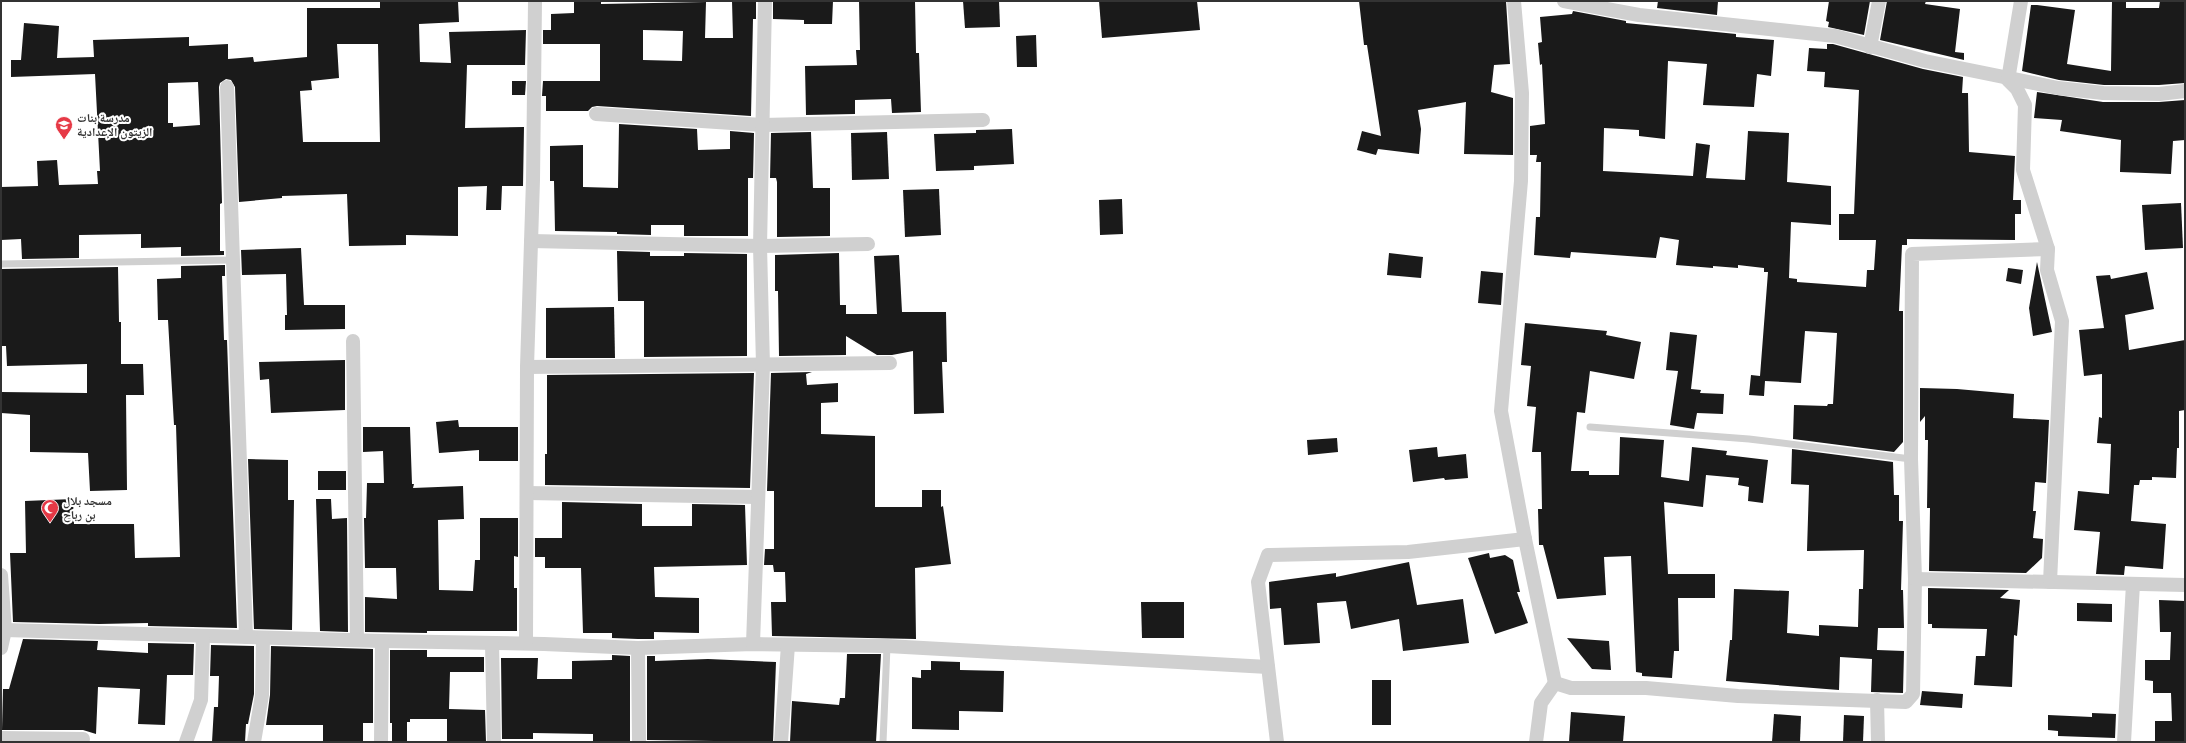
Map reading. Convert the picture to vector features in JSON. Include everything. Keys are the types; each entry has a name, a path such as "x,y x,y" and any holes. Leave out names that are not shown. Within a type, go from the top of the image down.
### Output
{"street":[{"path":"526,643 527,367 531,241 535,1"},
{"path":"753,644 763,365 760,246 762,125 766,45 765,1"},
{"path":"1514,1 1522,93 1521,181 1501,411 1525,539 1556,683 1541,703 1536,742"},
{"path":"1564,1 1639,15 1835,36 1925,62 2008,80 2103,93 2159,94 2185,91"},
{"path":"1870,47 1879,1"},
{"path":"2008,80 2021,1"},
{"path":"2008,80 2017,89 2025,105 2023,170 2048,248 2047,270 2062,321 2050,582"},
{"path":"227,88 246,637"},
{"path":"596,114 762,125 983,120"},
{"path":"531,241 760,246 868,244"},
{"path":"1556,683 1571,688 1646,688 1738,696 1906,702 1913,694 1915,578 1911,459 1912,254 2048,248"},
{"path":"353,341 357,640"},
{"path":"527,367 890,363"},
{"path":"527,493 758,497"},
{"path":"1276,742 1258,582 1268,555 1408,552 1525,539"},
{"path":"1,575 5,630 1,648"},
{"path":"1915,578 2185,585"},
{"path":"2124,742 2133,584"},
{"path":"5,630 382,641 526,643 638,648 753,644 886,646 1268,667"},
{"path":"186,742 201,700 203,636"},
{"path":"254,742 262,695 263,638"},
{"path":"381,742 382,641"},
{"path":"492,643 494,742"},
{"path":"781,742 788,645"},
{"path":"638,648 639,742"},
{"path":"1877,700 1878,742"},
{"path":"1,738 83,739"}],"lane":[{"path":"1,264 232,260"},
{"path":"1590,428 1749,439 1911,459"},
{"path":"883,742 886,646"}],"building":[{"path":"380,1 458,1 459,22 419,24 420,62 451,63 449,32 526,30 525,65 467,65 465,128 524,127 523,186 502,186 501,210 486,210 487,186 458,187 458,236 406,235 406,245 349,246 347,194 282,196 282,198 239,202 235,87 231,80 226,79 220,83 219,87 222,203 220,204 220,251 224,251 224,255 181,256 181,247 141,248 141,234 79,235 79,258 22,259 21,239 1,240 1,187 38,186 37,161 57,160 59,185 98,184 97,171 100,171 95,74 11,77 11,60 21,60 24,23 59,26 57,58 94,57 93,40 189,37 189,46 228,44 228,59 253,57 254,62 307,57 307,8 380,8","holes":["337,44 378,44 380,142 303,142 300,91 312,90 311,81 339,78","198,82 200,125 173,127 173,123 168,123 168,83"]},
{"path":"574,1 601,1 601,4 706,2 705,38 733,38 732,1 756,1 756,19 753,19 751,116 597,106 592,107 588,111 546,111 546,96 542,96 543,81 600,81 600,44 543,44 543,30 551,30 551,14 574,13","holes":["643,30 683,31 682,61 643,60"]},
{"path":"773,1 833,1 832,24 804,24 804,20 773,19"},
{"path":"859,1 915,1 916,53 919,53 921,112 892,113 891,99 855,100 855,114 806,115 805,66 857,65 856,50 860,50"},
{"path":"963,1 999,1 1000,27 965,28"},
{"path":"1099,1 1197,1 1200,30 1102,38"},
{"path":"1359,1 1506,1 1510,64 1494,65 1491,92 1513,98 1513,155 1464,154 1466,102 1418,110 1421,129 1419,154 1378,149 1376,155 1357,150 1362,131 1381,136 1367,45 1364,45"},
{"path":"1658,1 1718,1 1717,15 1657,8"},
{"path":"1829,1 1870,1 1864,35 1828,27 1829,22 1826,21"},
{"path":"1887,1 1926,1 1925,4 1960,9 1955,52 1964,53 1964,60 1880,40"},
{"path":"2112,1 2126,1 2126,8 2159,8 2160,1 2185,1 2185,83 2159,85 2104,85 2059,80 2022,71 2031,5 2037,5 2075,10 2067,64 2111,71"},
{"path":"1573,11 1626,21 1626,23 1736,34 1736,37 1774,40 1771,76 1757,74 1754,107 1703,105 1707,64 1668,61 1665,139 1639,136 1639,130 1604,128 1603,171 1693,176 1696,143 1710,145 1706,178 1745,180 1748,131 1789,133 1787,182 1831,186 1831,225 1791,222 1789,278 1797,279 1797,282 1866,287 1867,270 1874,270 1876,240 1839,240 1839,214 1854,214 1859,90 1824,87 1825,72 1807,71 1809,48 1827,49 1827,44 1833,44 1923,69 1963,77 1962,93 1968,93 1969,152 2015,156 2013,200 2021,200 2021,214 2015,214 2015,240 1907,239 1907,245 1902,245 1899,311 1903,311 1903,442 1894,452 1793,439 1794,405 1827,406 1828,404 1833,404 1837,333 1805,331 1801,383 1765,381 1764,396 1749,395 1751,375 1760,376 1768,272 1764,272 1764,268 1738,265 1738,268 1713,266 1713,268 1676,265 1679,240 1660,237 1656,258 1571,252 1570,258 1534,255 1536,217 1540,217 1541,162 1536,162 1537,155 1530,155 1530,126 1545,124 1542,64 1540,65 1538,43 1542,42 1540,17 1572,14"},
{"path":"1036,35 1037,67 1017,67 1016,36"},
{"path":"512,81 526,81 525,95 512,95"},
{"path":"2037,92 2103,102 2159,102 2185,100 2185,140 2173,141 2171,174 2120,172 2121,140 2060,131 2062,120 2034,118"},
{"path":"619,124 697,129 698,150 730,149 730,131 754,133 753,178 748,178 748,236 684,236 684,225 651,225 651,235 617,234 617,232 555,231 554,181 550,181 550,146 583,145 583,187 618,188"},
{"path":"1012,129 1014,164 974,166 974,170 936,171 934,134 976,133 976,130"},
{"path":"811,132 813,188 830,188 830,236 777,237 777,182 776,178 770,178 771,133"},
{"path":"887,132 889,179 852,180 851,133"},
{"path":"939,189 941,235 905,237 903,190"},
{"path":"1122,199 1123,234 1100,235 1099,200"},
{"path":"2181,203 2183,248 2145,250 2142,205"},
{"path":"301,248 304,305 345,305 345,329 285,330 285,315 287,315 286,274 242,275 241,250"},
{"path":"617,251 650,252 650,256 684,256 684,253 747,254 747,356 644,357 644,301 618,301"},
{"path":"839,253 840,305 846,305 846,314 877,314 874,256 899,255 902,312 946,312 947,362 942,362 944,413 914,414 913,351 892,355 877,355 846,336 846,355 779,356 778,291 775,291 775,255"},
{"path":"1389,253 1423,257 1421,278 1387,275"},
{"path":"2037,262 2052,332 2033,336 2029,308"},
{"path":"225,265 225,276 222,276 224,340 227,340 237,628 148,626 148,623 99,624 13,622 10,553 26,553 25,501 73,499 74,524 134,524 135,558 180,557 176,425 174,425 168,320 158,320 157,279 181,278 181,266"},
{"path":"118,267 119,322 121,322 121,364 143,364 144,395 126,395 127,490 90,491 88,453 30,452 30,415 1,413 1,392 87,393 87,364 7,366 6,346 1,346 1,269"},
{"path":"2008,268 2023,270 2021,284 2006,281"},
{"path":"1481,271 1503,273 1501,305 1478,303"},
{"path":"2147,272 2154,309 2125,315 2129,350 2185,340 2185,410 2179,411 2179,448 2177,448 2176,478 2152,477 2152,480 2140,480 2139,485 2134,485 2131,521 2166,524 2163,569 2125,566 2124,575 2096,574 2100,532 2074,530 2078,491 2109,494 2111,444 2097,443 2099,417 2102,418 2102,374 2084,376 2079,330 2104,328 2096,276 2110,275 2111,279"},
{"path":"614,307 615,358 546,358 546,308"},
{"path":"1525,323 1607,331 1606,335 1641,342 1634,379 1590,371 1585,413 1577,412 1571,471 1589,471 1589,475 1619,475 1620,437 1664,440 1661,477 1689,481 1692,447 1727,451 1726,455 1768,460 1763,503 1748,501 1749,487 1738,485 1739,478 1706,475 1703,507 1664,502 1668,574 1715,574 1715,598 1678,598 1679,651 1674,651 1672,678 1642,676 1642,673 1636,672 1631,556 1604,557 1606,595 1557,599 1543,545 1539,545 1538,509 1542,509 1541,452 1532,452 1536,407 1527,406 1531,366 1521,365"},
{"path":"1670,332 1697,335 1691,389 1701,390 1700,393 1724,394 1723,414 1697,413 1694,429 1670,425 1678,371 1666,370"},
{"path":"345,360 345,410 271,413 269,379 260,380 259,362"},
{"path":"812,372 806,374 807,385 838,383 838,402 821,403 821,434 875,436 875,507 922,507 922,490 941,490 941,507 943,506 951,564 915,568 916,639 772,636 771,602 786,602 785,572 774,572 773,565 764,565 765,549 774,549 774,491 767,491 771,373"},
{"path":"754,373 750,488 545,485 545,454 547,454 547,375"},
{"path":"1920,388 1957,389 2014,394 2013,418 2049,420 2046,483 2035,482 2033,511 2036,511 2033,538 2043,539 2042,558 2026,573 1929,571 1930,508 1927,508 1928,440 1925,440 1925,416 1920,422"},
{"path":"458,420 459,427 518,427 518,461 479,461 479,450 439,453 436,422"},
{"path":"363,427 410,427 413,488 463,486 464,519 438,520 439,590 473,591 475,560 480,560 480,518 518,518 518,557 514,556 514,588 517,588 517,631 427,631 427,633 365,632 365,597 397,599 396,568 365,568 364,518 366,518 367,483 384,483 383,451 363,452"},
{"path":"1337,438 1338,452 1308,455 1307,440"},
{"path":"1437,447 1438,457 1466,454 1468,478 1445,480 1444,478 1413,482 1409,450"},
{"path":"1792,449 1893,462 1894,495 1899,495 1899,521 1903,521 1901,590 1903,590 1904,628 1878,628 1877,650 1904,651 1903,693 1871,692 1872,659 1840,657 1839,690 1726,681 1730,640 1732,640 1734,589 1789,591 1787,633 1819,636 1819,625 1858,627 1859,589 1863,589 1864,550 1807,551 1809,485 1791,484"},
{"path":"248,459 288,460 288,500 294,500 292,630 254,629"},
{"path":"318,471 346,471 346,490 318,490"},
{"path":"316,499 331,499 332,519 347,518 348,632 320,631"},
{"path":"562,502 642,504 642,526 692,526 692,504 745,505 747,565 654,567 655,597 699,598 699,633 654,632 654,639 638,639 612,638 612,633 583,633 581,568 545,568 545,557 535,557 535,538 562,538"},
{"path":"1489,553 1490,558 1505,555 1513,560 1520,592 1517,592 1528,623 1495,634 1468,558"},
{"path":"1409,562 1417,605 1463,599 1469,643 1403,651 1399,619 1351,629 1346,601 1317,603 1320,643 1284,645 1281,608 1270,609 1269,582 1336,573 1336,577"},
{"path":"1928,588 2009,590 2000,598 2020,600 2017,636 2014,635 2012,687 1974,685 1976,656 1985,656 1987,629 1932,628 1932,624 1928,624"},
{"path":"2159,600 2185,601 2185,742 2155,742 2155,721 2172,721 2171,693 2153,693 2153,681 2145,680 2145,660 2170,660 2171,632 2160,632"},
{"path":"1141,602 1184,602 1184,638 1142,638"},
{"path":"2077,603 2112,604 2112,622 2077,621"},
{"path":"1567,638 1609,641 1611,670 1592,669"},
{"path":"23,639 98,641 97,650 148,653 148,643 194,644 193,675 167,675 165,725 138,724 140,689 98,687 96,734 83,730 2,730 3,689 9,689"},
{"path":"211,645 254,646 254,694 248,724 246,724 245,742 212,742 214,707 218,707 219,676 210,676"},
{"path":"271,646 373,649 373,723 363,723 363,742 323,742 323,725 266,725 270,695"},
{"path":"390,650 427,650 427,657 484,657 484,672 450,672 449,709 485,710 486,742 447,742 447,719 410,719 410,722 407,722 407,742 392,742 392,723 390,723"},
{"path":"847,654 881,654 876,742 790,742 792,701 839,705 840,698 845,698"},
{"path":"612,655 630,656 630,742 593,742 593,734 533,733 533,739 502,739 501,658 538,658 537,679 572,679 572,661 612,660"},
{"path":"647,656 655,656 655,661 708,659 776,662 773,742 647,740"},
{"path":"931,661 960,662 960,670 1004,671 1003,712 959,711 959,730 912,729 912,677 921,678 921,670 931,670"},
{"path":"1372,680 1391,680 1391,725 1372,725"},
{"path":"1922,691 1963,694 1962,708 1920,705"},
{"path":"1571,712 1625,716 1623,742 1569,742"},
{"path":"2092,713 2116,714 2115,738 2058,736 2058,731 2048,730 2048,715 2092,717"},
{"path":"1774,714 1801,716 1800,742 1772,742"},
{"path":"1844,715 1864,716 1863,742 1843,742"}],"place":[{"name":"مدرسة بنات الزيتون الإعدادية","path":"64,140"},
{"name":"مسجد بلال بن رباح","path":"50,523"}]}
